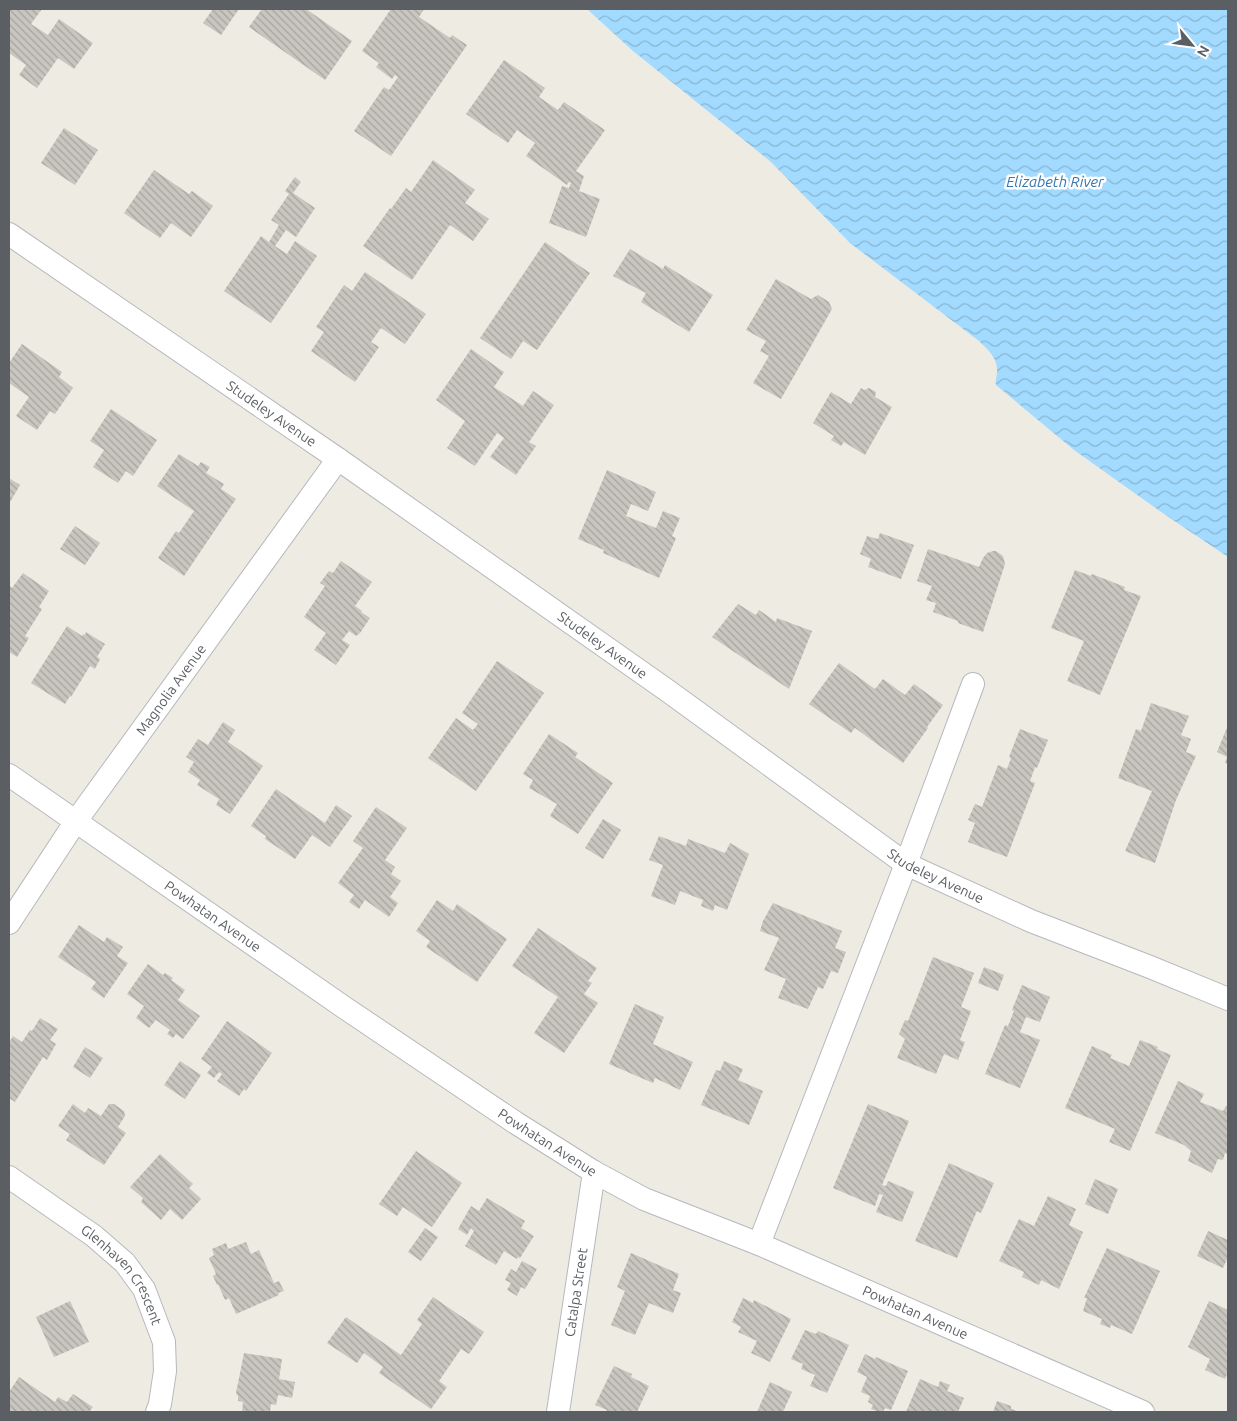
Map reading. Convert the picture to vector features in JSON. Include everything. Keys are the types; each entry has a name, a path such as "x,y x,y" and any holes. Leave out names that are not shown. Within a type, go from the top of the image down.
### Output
{"street":[{"name":"Studeley Avenue","path":"9,234 338,459 668,691 906,864 1031,921 1228,999"},
{"name":"Magnolia Avenue","path":"9,923 76,822 338,459"},
{"path":"759,1244 906,864 973,684"},
{"name":"Powhatan Avenue","path":"9,775 369,1024 516,1123 594,1172 644,1199 759,1244 1143,1412"},
{"name":"Catalpa Street","path":"558,1412 594,1172"},
{"name":"Glenhaven Crescent","path":"9,1177 94,1236 125,1263 144,1289 164,1342 165,1372 157,1412"}],"water":[{"name":"Elizabeth River","path":"587,9 1228,9 1228,557 1074,450 996,385 996,363 992,355 979,341 850,243 771,162 633,51"}],"building":[{"path":"9,9 42,9 31,24 48,35 59,19 93,43 74,69 58,58 37,88 19,75 26,65 9,53"},
{"path":"213,9 239,9 221,35 203,23"},
{"path":"262,9 306,9 352,41 325,80 249,27"},
{"path":"391,9 424,9 419,17 450,38 452,35 467,45 391,156 354,131 384,87 389,90 398,77 395,75 392,79 376,67 379,63 362,51"},
{"path":"504,60 545,88 539,97 558,110 564,102 605,130 576,171 584,176 579,191 600,199 586,237 549,223 562,186 569,188 571,183 569,182 567,185 526,156 535,143 517,130 508,143 466,114"},
{"path":"64,128 98,150 75,185 41,163"},
{"path":"433,160 475,190 465,203 489,219 473,241 450,225 412,280 363,246 406,188 411,192"},
{"path":"154,170 189,194 192,191 213,206 191,237 171,223 160,238 124,213"},
{"path":"295,177 301,182 293,193 315,208 296,237 286,230 275,246 287,254 295,241 317,256 271,323 224,291 261,236 269,242 279,225 271,220 289,194 285,191"},
{"path":"545,242 590,273 537,350 523,341 511,359 480,338"},
{"path":"630,249 663,269 665,265 713,295 689,332 641,302 646,293 613,276"},
{"path":"365,272 426,314 405,344 381,328 371,342 379,347 355,382 311,351 324,332 316,327 344,285 352,291"},
{"path":"776,279 811,299 818,295 829,302 832,309 781,399 753,383 769,356 760,351 766,341 746,330"},
{"path":"22,344 62,372 59,377 73,388 55,414 50,411 37,430 16,416 29,397 9,383 9,363"},
{"path":"471,349 504,372 494,387 523,406 533,391 554,405 529,442 536,446 516,475 490,457 504,438 497,433 475,466 447,448 465,421 436,400"},
{"path":"861,388 864,390 869,388 876,392 875,397 892,407 865,455 844,442 841,446 831,440 834,436 813,423 831,392 851,404"},
{"path":"111,409 157,440 133,476 126,471 118,483 93,467 104,450 90,441"},
{"path":"179,454 198,466 201,462 210,467 206,473 224,484 221,489 236,499 184,576 158,558 176,531 179,533 194,511 157,486"},
{"path":"607,470 656,492 648,511 631,504 626,516 656,528 663,511 680,518 672,536 676,538 659,578 603,553 604,550 578,539"},
{"path":"9,478 20,485 9,504"},
{"path":"75,526 100,543 85,565 60,549"},
{"path":"880,533 914,545 901,579 868,567 871,559 860,554 867,536 878,539"},
{"path":"928,549 979,567 987,553 996,551 1003,556 1005,564 983,632 933,612 936,603 926,600 932,586 917,581"},
{"path":"341,561 372,582 355,606 370,618 360,633 356,636 349,631 342,640 350,645 336,665 314,650 326,633 304,617 325,586 320,583 329,571 333,573"},
{"path":"1075,570 1091,576 1092,574 1125,587 1124,590 1141,596 1100,695 1067,681 1084,641 1051,628"},
{"path":"23,573 49,591 39,607 42,609 25,636 29,638 17,657 9,652 9,585 12,588"},
{"path":"738,604 756,615 759,610 776,622 777,618 812,631 789,689 712,637"},
{"path":"67,626 82,636 86,632 105,644 97,657 100,659 95,669 90,666 65,704 31,683"},
{"path":"497,661 544,693 476,791 428,758 456,718 473,730 478,724 462,713"},
{"path":"839,663 875,689 883,679 905,695 914,684 943,705 903,763 855,728 851,733 809,704"},
{"path":"1151,703 1189,716 1181,735 1191,739 1186,752 1196,756 1176,800 1155,863 1125,851 1152,791 1118,778 1136,729 1141,731"},
{"path":"223,722 235,730 228,742 263,766 230,814 216,805 219,799 197,785 200,780 188,772 194,762 186,757 198,739 208,745"},
{"path":"1228,725 1228,764 1225,763 1227,757 1217,752"},
{"path":"1020,729 1048,740 1030,781 1035,783 1007,857 968,842 975,823 968,820 975,804 982,807 998,765 1007,769 1011,758 1009,757"},
{"path":"549,734 578,753 575,757 613,783 578,834 550,816 557,804 529,788 533,780 523,774"},
{"path":"276,789 325,823 336,805 352,816 330,847 312,835 295,859 265,839 266,836 251,826"},
{"path":"376,807 407,828 385,860 395,867 391,874 401,881 390,897 398,903 389,917 365,900 359,909 349,902 354,895 338,883 363,848 353,841"},
{"path":"603,819 621,830 603,859 585,848"},
{"path":"659,836 686,846 688,839 725,853 730,843 749,854 727,910 715,905 713,911 701,906 703,900 680,891 675,905 651,896 663,865 649,860"},
{"path":"437,900 453,911 457,904 507,939 477,982 426,947 430,941 416,931"},
{"path":"773,903 842,931 835,948 846,952 838,973 831,971 823,989 818,987 808,1009 778,998 786,979 764,970 779,938 760,931"},
{"path":"79,925 104,942 107,937 123,947 117,956 128,963 104,998 91,989 96,982 58,957"},
{"path":"538,928 597,968 588,981 592,983 584,994 598,1003 564,1053 534,1033 558,997 512,966"},
{"path":"933,957 974,973 961,1007 971,1011 960,1040 965,1042 958,1060 944,1054 936,1074 897,1058 905,1039 899,1034 905,1020 908,1021"},
{"path":"148,964 163,975 165,973 173,978 171,980 185,990 178,1000 200,1016 183,1039 176,1034 173,1038 167,1034 170,1030 156,1020 149,1028 136,1018 144,1006 127,994"},
{"path":"984,967 1004,975 998,991 978,983"},
{"path":"1022,985 1050,997 1040,1022 1026,1017 1020,1032 1040,1040 1020,1088 985,1074 1005,1025 1008,1026"},
{"path":"635,1004 664,1017 653,1044 693,1062 680,1090 655,1078 653,1083 609,1064"},
{"path":"40,1018 58,1029 50,1040 56,1044 47,1060 43,1057 15,1102 9,1098 9,1043 13,1036 22,1042"},
{"path":"227,1021 272,1053 246,1091 244,1089 239,1096 217,1081 222,1074 219,1072 214,1078 207,1073 212,1067 201,1059"},
{"path":"1140,1040 1158,1047 1157,1049 1171,1055 1130,1151 1109,1142 1115,1129 1065,1108 1092,1046 1112,1055 1110,1058 1129,1066"},
{"path":"85,1047 103,1058 90,1078 73,1067"},
{"path":"180,1061 201,1075 185,1099 164,1085"},
{"path":"724,1061 743,1069 738,1080 763,1091 749,1125 701,1105 716,1070 720,1071"},
{"path":"1178,1081 1204,1094 1200,1102 1223,1111 1226,1106 1228,1107 1228,1155 1225,1153 1223,1160 1218,1159 1212,1173 1188,1161 1191,1151 1184,1145 1155,1133"},
{"path":"73,1104 85,1113 88,1108 101,1116 109,1104 114,1104 124,1111 125,1116 118,1127 126,1133 104,1165 66,1140 70,1134 58,1126"},
{"path":"868,1104 909,1121 882,1185 886,1186 888,1181 914,1192 902,1222 876,1212 883,1195 879,1194 875,1206 833,1188"},
{"path":"416,1151 462,1183 432,1227 403,1207 397,1216 379,1204"},
{"path":"160,1154 193,1184 189,1188 201,1199 182,1220 170,1209 161,1220 141,1202 143,1198 130,1187"},
{"path":"949,1163 994,1183 981,1213 977,1211 957,1258 915,1241"},
{"path":"1095,1179 1118,1189 1108,1214 1085,1204"},
{"path":"1048,1196 1076,1209 1069,1225 1083,1232 1059,1289 1041,1280 1039,1285 1022,1277 1024,1272 999,1261 1019,1219 1034,1226"},
{"path":"487,1198 525,1221 521,1228 534,1236 520,1258 518,1257 517,1259 504,1251 496,1265 465,1246 474,1231 471,1228 467,1235 458,1229 471,1206 479,1211"},
{"path":"425,1228 438,1237 421,1261 408,1252"},
{"path":"1208,1231 1228,1240 1228,1257 1223,1268 1197,1256"},
{"path":"246,1242 251,1254 259,1250 274,1283 279,1281 284,1291 236,1314 229,1298 225,1300 217,1285 213,1276 216,1274 209,1258 214,1255 212,1249 226,1243 228,1249"},
{"path":"1107,1248 1160,1271 1132,1334 1111,1325 1110,1328 1100,1324 1102,1319 1083,1311 1087,1298 1084,1298"},
{"path":"631,1253 679,1274 673,1290 681,1293 673,1313 649,1303 635,1335 611,1325 625,1291 617,1287"},
{"path":"522,1261 537,1269 525,1289 521,1287 517,1296 507,1290 511,1283 505,1280 511,1269 516,1272"},
{"path":"433,1297 484,1332 469,1354 461,1349 439,1381 447,1387 431,1409 379,1373 383,1367 364,1353 357,1363 327,1343 346,1317 401,1355 422,1324 417,1320"},
{"path":"743,1298 753,1303 754,1300 791,1319 770,1362 751,1353 757,1341 738,1332 741,1327 732,1322"},
{"path":"70,1301 89,1342 54,1357 36,1317"},
{"path":"1209,1301 1228,1310 1228,1372 1225,1379 1205,1370 1210,1359 1188,1347"},
{"path":"805,1330 816,1334 818,1331 849,1345 827,1393 810,1386 815,1375 801,1369 803,1364 791,1359"},
{"path":"244,1353 282,1359 279,1379 295,1382 292,1398 278,1395 276,1405 271,1404 270,1412 242,1412 243,1402 238,1401 236,1393"},
{"path":"865,1354 908,1371 891,1410 885,1408 883,1412 880,1412 871,1409 873,1405 868,1402 870,1396 861,1392 867,1377 857,1372"},
{"path":"614,1366 632,1374 631,1377 649,1386 637,1412 606,1412 607,1410 595,1405"},
{"path":"19,1377 55,1402 58,1397 67,1402 73,1394 93,1407 89,1412 9,1412 9,1392"},
{"path":"920,1379 938,1387 940,1381 950,1385 947,1391 964,1398 958,1412 906,1412"},
{"path":"770,1382 792,1392 783,1412 757,1412"},
{"path":"997,1401 1011,1406 1011,1409 1020,1412 993,1412"}]}
